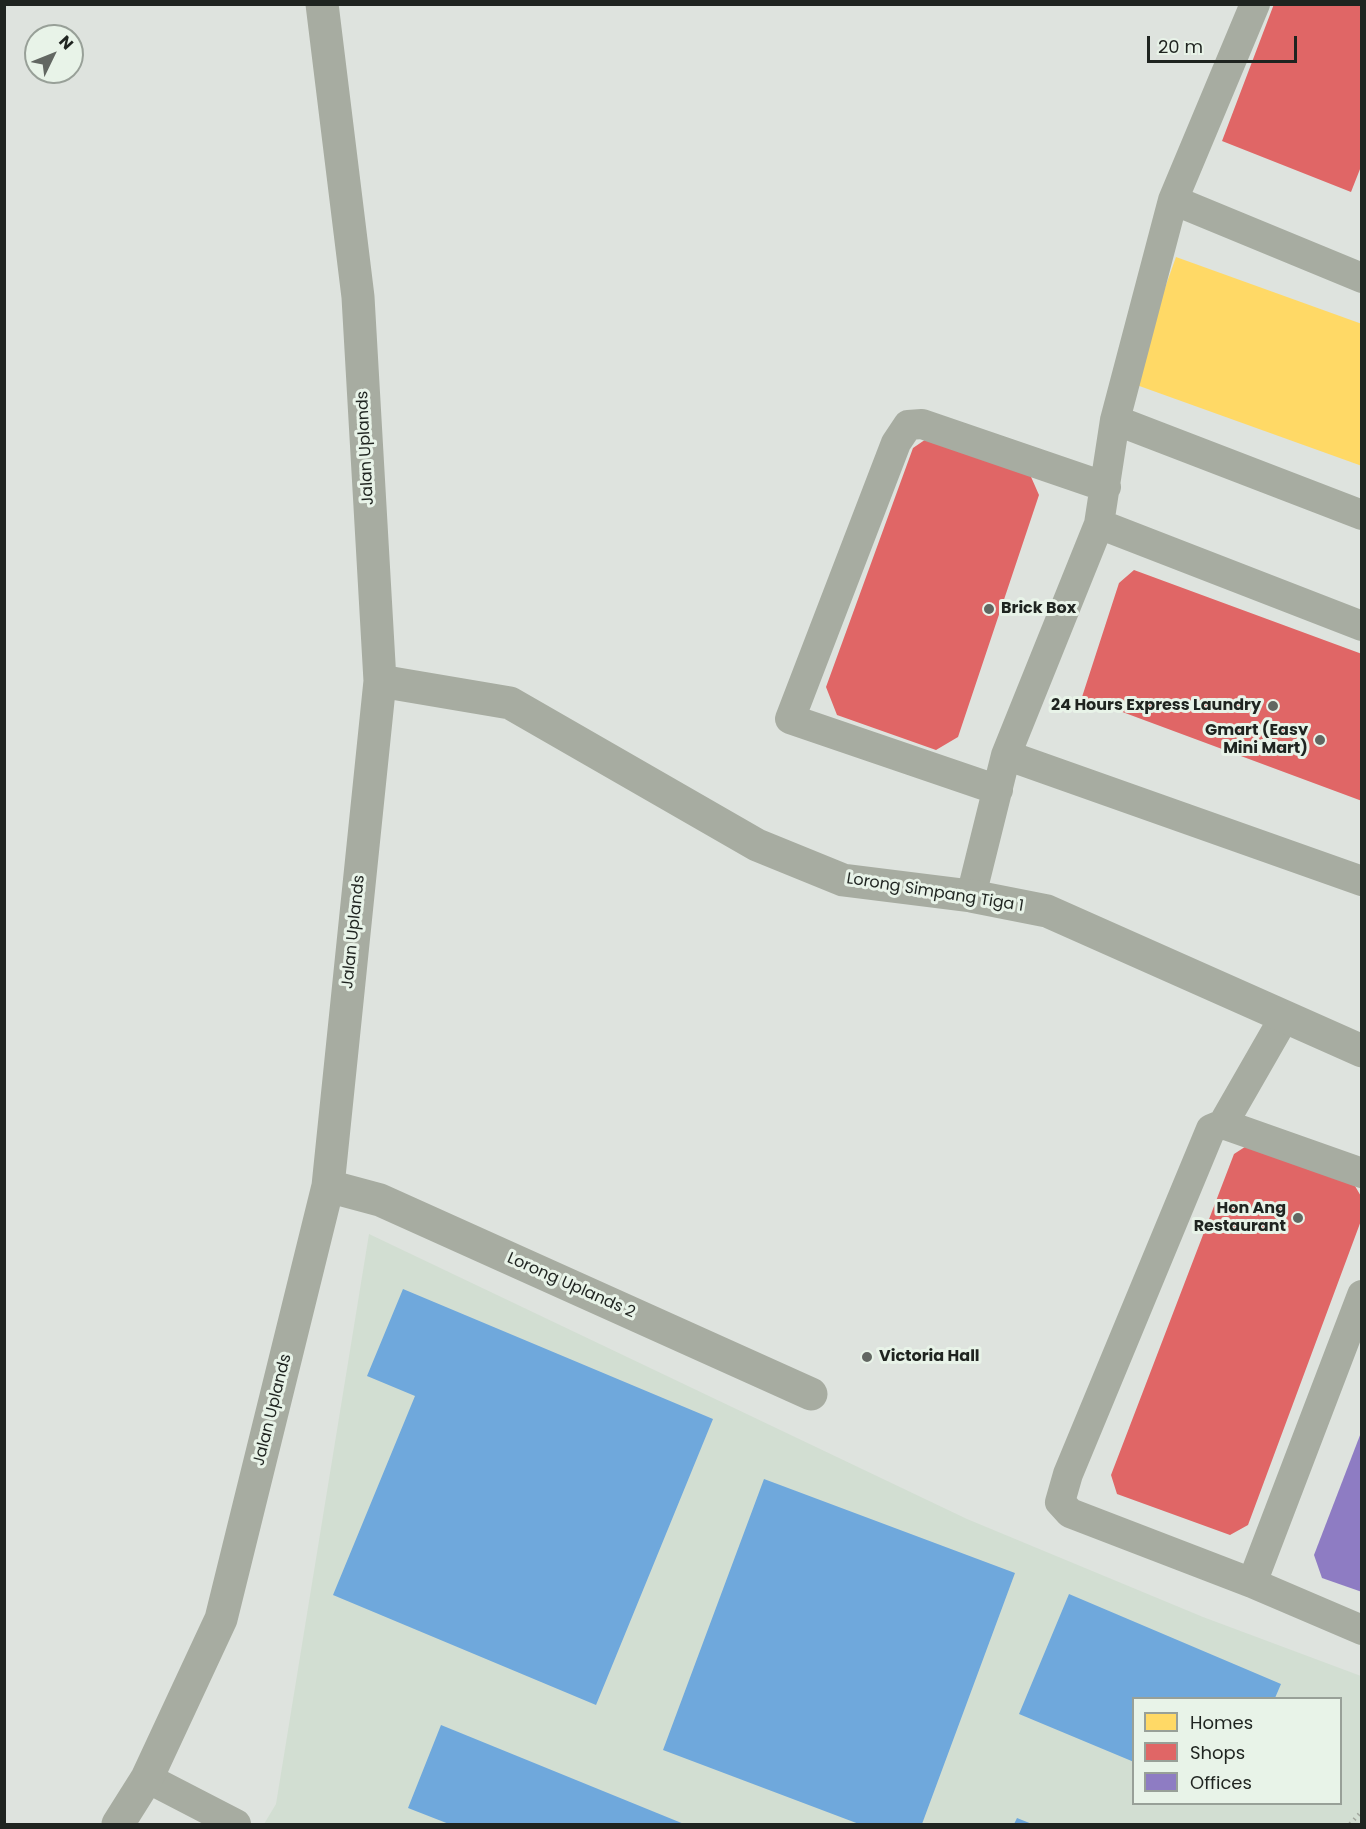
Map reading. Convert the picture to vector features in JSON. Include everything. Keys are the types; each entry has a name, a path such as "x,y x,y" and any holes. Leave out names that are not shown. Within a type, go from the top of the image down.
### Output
{"street":[{"name":"Jalan Uplands","path":"118,1824 147,1778 221,1619 328,1186 380,681 358,297 322,4"},
{"name":"Lorong Simpang Tiga 1","path":"380,681 510,703 758,845 843,880 971,896 1047,911 1362,1051"},
{"name":"Lorong Uplands 2","path":"328,1186 380,1200 811,1394"}],"lane":[{"path":"971,896 1006,755 1099,524 1115,420 1173,200 1255,4"},
{"path":"1173,200 1362,278"},
{"path":"1115,420 1362,515"},
{"path":"998,790 790,719 896,443 908,425 922,424 1106,487"},
{"path":"1099,524 1362,626"},
{"path":"1006,755 1362,881"},
{"path":"1285,1016 1223,1124 1211,1129 1068,1474 1060,1502 1070,1513 1252,1583 1362,1630"},
{"path":"1223,1124 1362,1173"},
{"path":"1252,1583 1362,1295"},
{"path":"147,1778 236,1824"}],"path":[{"path":"1350,1824 1362,1811"}],"shaded area":[{"path":"369,1234 967,1519 1203,1617 1361,1676 1361,1824 264,1824 276,1804"}],"building: Homes":[{"path":"1176,257 1362,324 1362,466 1131,383"}],"building: Shops":[{"path":"1274,4 1362,4 1362,164 1351,192 1222,141"},
{"path":"932,435 1028,470 1039,495 958,737 936,750 837,715 826,687 913,448"},
{"path":"1134,570 1362,654 1362,801 1082,697 1119,583"},
{"path":"1251,1143 1355,1186 1362,1198 1362,1218 1248,1525 1230,1535 1117,1494 1111,1475 1234,1154"}],"building: Offices":[{"path":"1362,1430 1362,1592 1322,1578 1314,1555"}],"building: Schools":[{"path":"403,1289 713,1419 596,1705 333,1595 415,1396 367,1376"},
{"path":"764,1479 1015,1573 922,1824 859,1824 663,1750"},
{"path":"1069,1594 1281,1684 1275,1697 1132,1697 1132,1761 1019,1714"},
{"path":"441,1725 684,1824 449,1824 408,1808"},
{"path":"1017,1818 1032,1824 1014,1824"}],"place":[{"name":"Brick Box","path":"989,609"},
{"name":"24 Hours Express Laundry","path":"1273,706"},
{"name":"Gmart (Easy Mini Mart)","path":"1320,740"},
{"name":"Hon Ang Restaurant","path":"1298,1218"},
{"name":"Victoria Hall","path":"867,1357"}]}
